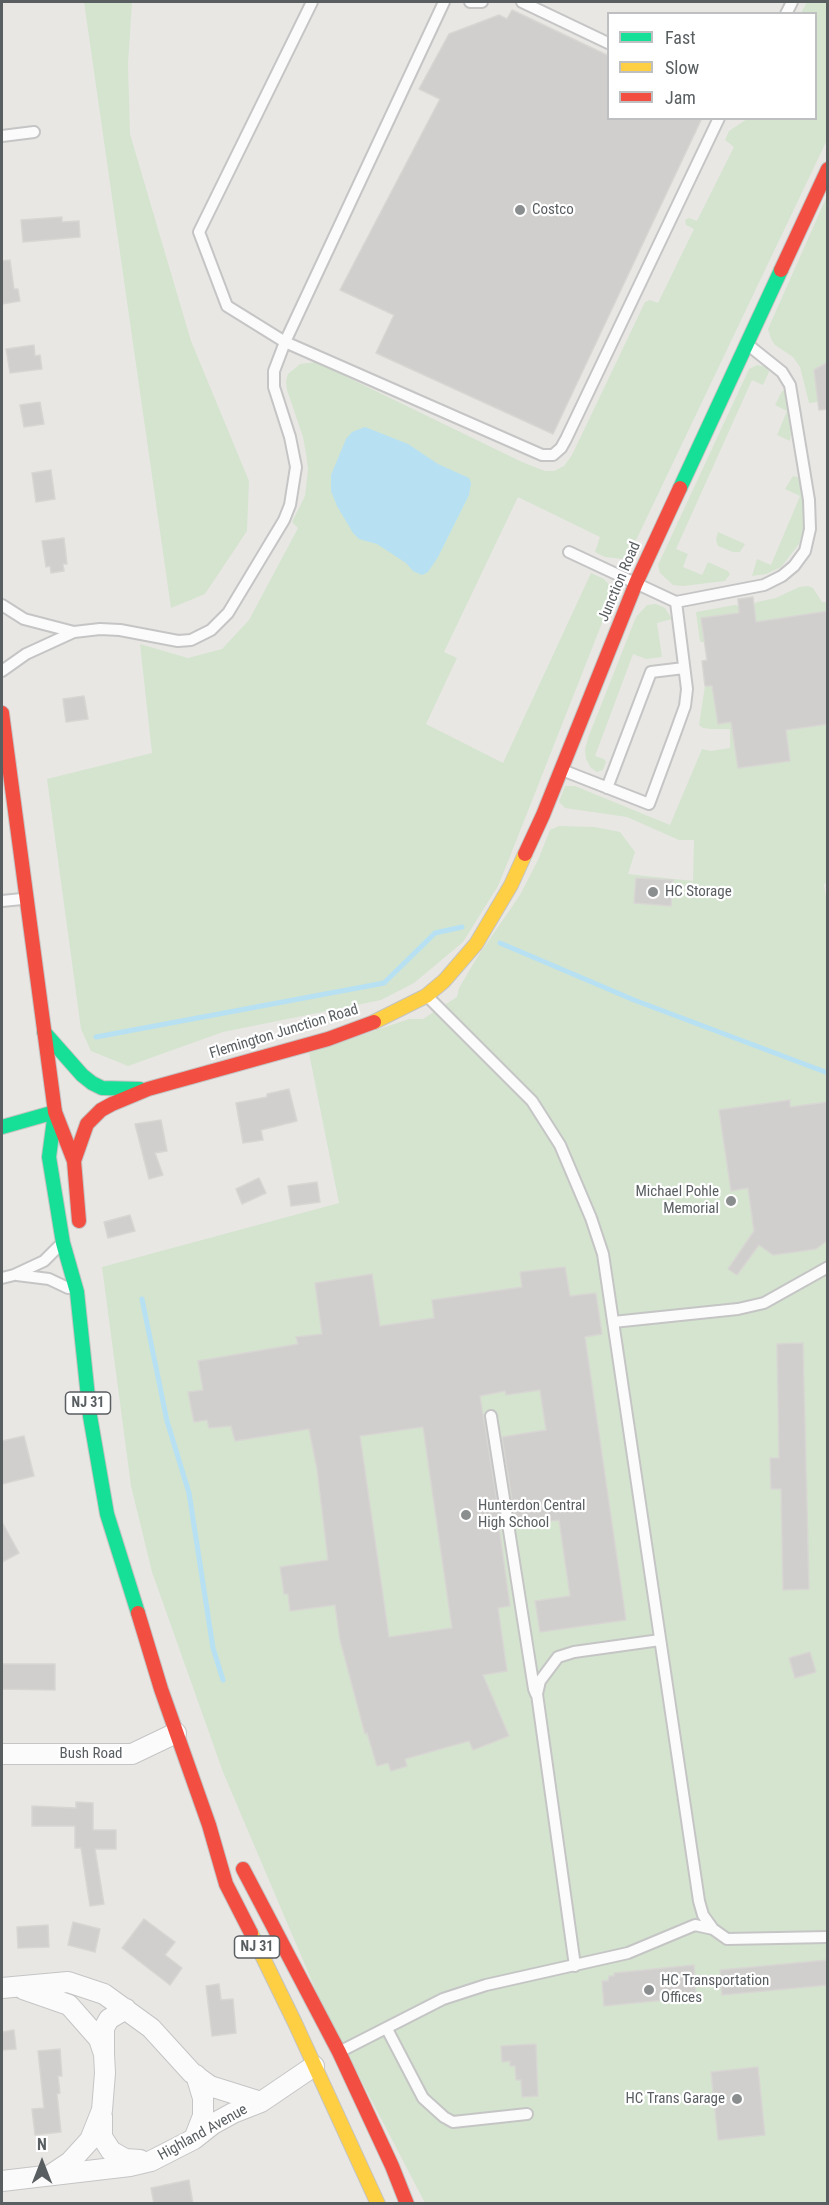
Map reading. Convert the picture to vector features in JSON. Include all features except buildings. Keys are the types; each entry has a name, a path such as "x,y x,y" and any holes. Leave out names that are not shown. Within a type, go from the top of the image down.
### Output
{"main road":[{"name":"Junction Road","path":"426,996 461,963 494,916 511,885 636,583 828,169"},
{"name":"NJ 31","path":"2,713 4,759 55,1112 74,1161 81,1231"},
{"name":"Flemington Junction Road","path":"148,1089 328,1039 382,1019 426,996"},
{"path":"44,1032 92,1083 102,1088 120,1090 148,1089"},
{"path":"74,1161 87,1124 93,1116 112,1104 148,1089"},
{"name":"NJ 31","path":"55,1112 49,1157 63,1243 76,1292 85,1383 99,1478 107,1514 176,1733 209,1825 226,1884 326,2059 392,2166 407,2204"},
{"path":"2,1127 55,1112"},
{"name":"NJ 31","path":"76,1292 81,1251"},
{"name":"NJ 31","path":"209,1825 247,1875 326,2059 378,2204"}],"street":[{"name":"Bush Road","path":"2,1754 132,1754 176,1733"},
{"path":"8,1987 68,1982 104,1994 158,2035 196,2075 210,2086 261,2102"},
{"path":"8,1987 69,2006 99,2039 104,2054"},
{"path":"126,2009 109,2019 104,2028 105,2073 102,2137 111,2151 125,2159 151,2161"},
{"name":"Highland Avenue","path":"2,2181 130,2166 151,2161 194,2139 213,2124 233,2113 261,2102 326,2059"},
{"path":"194,2139 203,2116 203,2098 196,2075"},
{"path":"50,2175 70,2162 90,2140 102,2110"}],"lane":[{"path":"312,2 199,232 227,306 285,342 542,455 553,454 561,448 566,439 718,120"},
{"path":"2,605 24,619 74,632 110,630 178,641 191,640 211,630 228,613 284,520 290,505 296,467 290,437 274,387 274,371 285,342 444,2"},
{"path":"470,2 482,2"},
{"path":"522,2 607,41"},
{"path":"2,136 34,132"},
{"path":"569,552 676,602 764,585 782,576 794,566 808,541 810,529 809,500 790,385 782,372 747,344"},
{"path":"560,769 650,804 685,706 687,689 676,602"},
{"path":"2,671 26,654 74,632"},
{"path":"607,788 651,672 684,668"},
{"path":"2,901 26,899"},
{"path":"426,996 532,1101 560,1145 591,1218 603,1254 699,1901 712,1929"},
{"path":"2,1278 44,1261 63,1243"},
{"path":"34,1266 50,1269 76,1292"},
{"path":"613,1322 738,1309 764,1303 828,1267"},
{"path":"14,1275 49,1279 76,1292"},
{"path":"491,1416 534,1689 537,1694"},
{"path":"574,1966 537,1694 540,1681 558,1657 574,1652 660,1640"},
{"path":"326,2059 443,1999 486,1985 628,1953 695,1925 712,1929 727,1939 828,1937"},
{"path":"387,2029 423,2097 444,2117 453,2122 527,2114"}],"green space":[{"path":"84,2 132,2 128,64 130,134 191,341 249,481 247,531 205,594 171,608"},
{"path":"807,2 827,2 827,140 629,555 623,559 605,557 595,552 600,537 518,497 444,652 457,658 426,724 503,763 591,573 604,579 612,588 613,595 498,886 463,942 414,983 381,1000 223,1032 128,1066 91,1051 81,1029 47,779 152,753 140,644 188,658 222,649 249,620 298,528 292,522 305,496 308,469 306,453 287,390 288,374 300,364 316,362 522,462 545,471 554,471 564,466 572,455 645,302 650,300 658,303 694,229 686,225 685,220 689,218 697,221 734,147 725,140 729,131 746,120 817,120 817,12 802,12"},
{"path":"827,196 828,362 814,370 818,402 809,403 800,367 793,357 775,345 768,329"},
{"path":"757,365 767,367 769,372 763,385 752,380 676,549 688,554 683,567 702,575 708,562 730,574 725,581 673,585 660,573 658,565 749,369"},
{"path":"782,391 785,391 787,395 792,425 790,441 777,435 787,411 775,405"},
{"path":"793,476 800,478 804,510 804,528 799,544 781,567 766,574 752,576 757,559 771,565 800,496 785,489"},
{"path":"718,532 745,544 740,552 733,552 718,546 716,540"},
{"path":"799,587 813,588 822,602 826,602 827,611 756,622 754,604 776,598"},
{"path":"656,604 665,608 672,619 657,623 662,657 646,659 633,654 595,756 606,762 603,770 597,772 591,768 586,759 585,749 588,738 636,617 647,605"},
{"path":"738,606 739,613 701,618 704,642 700,642 696,612"},
{"path":"705,686 712,686 718,724 731,722 739,768 789,761 786,730 827,724 828,883 824,884 828,909 827,2203 425,2203 322,2005 223,1772 152,1572 131,1486 102,1267 339,1203 309,1053 409,1019 423,1019 457,997 459,988 478,956 520,895 550,830 559,826 595,827 620,832 635,852 628,874 693,881 694,840 679,840 627,817 565,808 559,802 565,786 575,786 670,825 702,749 711,751 730,748 730,729 703,728 699,725"}],"water":[{"path":"365,427 408,444 438,464 469,478 471,483 469,495 438,557 428,572 422,575 413,571 406,563 377,544 359,539 337,506 331,491 331,475 346,439 352,432"}],"waterway":[{"path":"96,1037 384,983 435,933 462,927"},
{"path":"500,943 634,1000 828,1073"},
{"path":"142,1299 167,1421 189,1493 213,1648 223,1680"}],"traffic: fast":[{"path":"680,488 781,270"},
{"path":"44,1032 92,1083 102,1088 140,1089"},
{"path":"2,1127 55,1112"},
{"path":"55,1112 49,1157 63,1243 77,1292 90,1416 107,1514 138,1613"}],"traffic: slow":[{"path":"374,1022 426,996 444,981 476,944 511,885 525,854"},
{"path":"251,1933 378,2204"}],"traffic: jam":[{"path":"781,270 828,169"},
{"path":"525,854 543,815 636,583 680,488"},
{"path":"2,713 55,1112 74,1161 79,1221"},
{"path":"74,1161 87,1124 101,1110 112,1104 148,1089 328,1039 374,1022"},
{"path":"138,1613 161,1689 209,1825 226,1884 251,1933"},
{"path":"243,1869 339,2052 392,2166 407,2204"}],"place":[{"name":"Costco","path":"520,210"},
{"name":"HC Storage","path":"653,892"},
{"name":"Michael Pohle Memorial","path":"731,1201"},
{"name":"Hunterdon Central High School","path":"466,1515"},
{"name":"HC Transportation Offices","path":"649,1990"},
{"name":"HC Trans Garage","path":"737,2099"}]}
